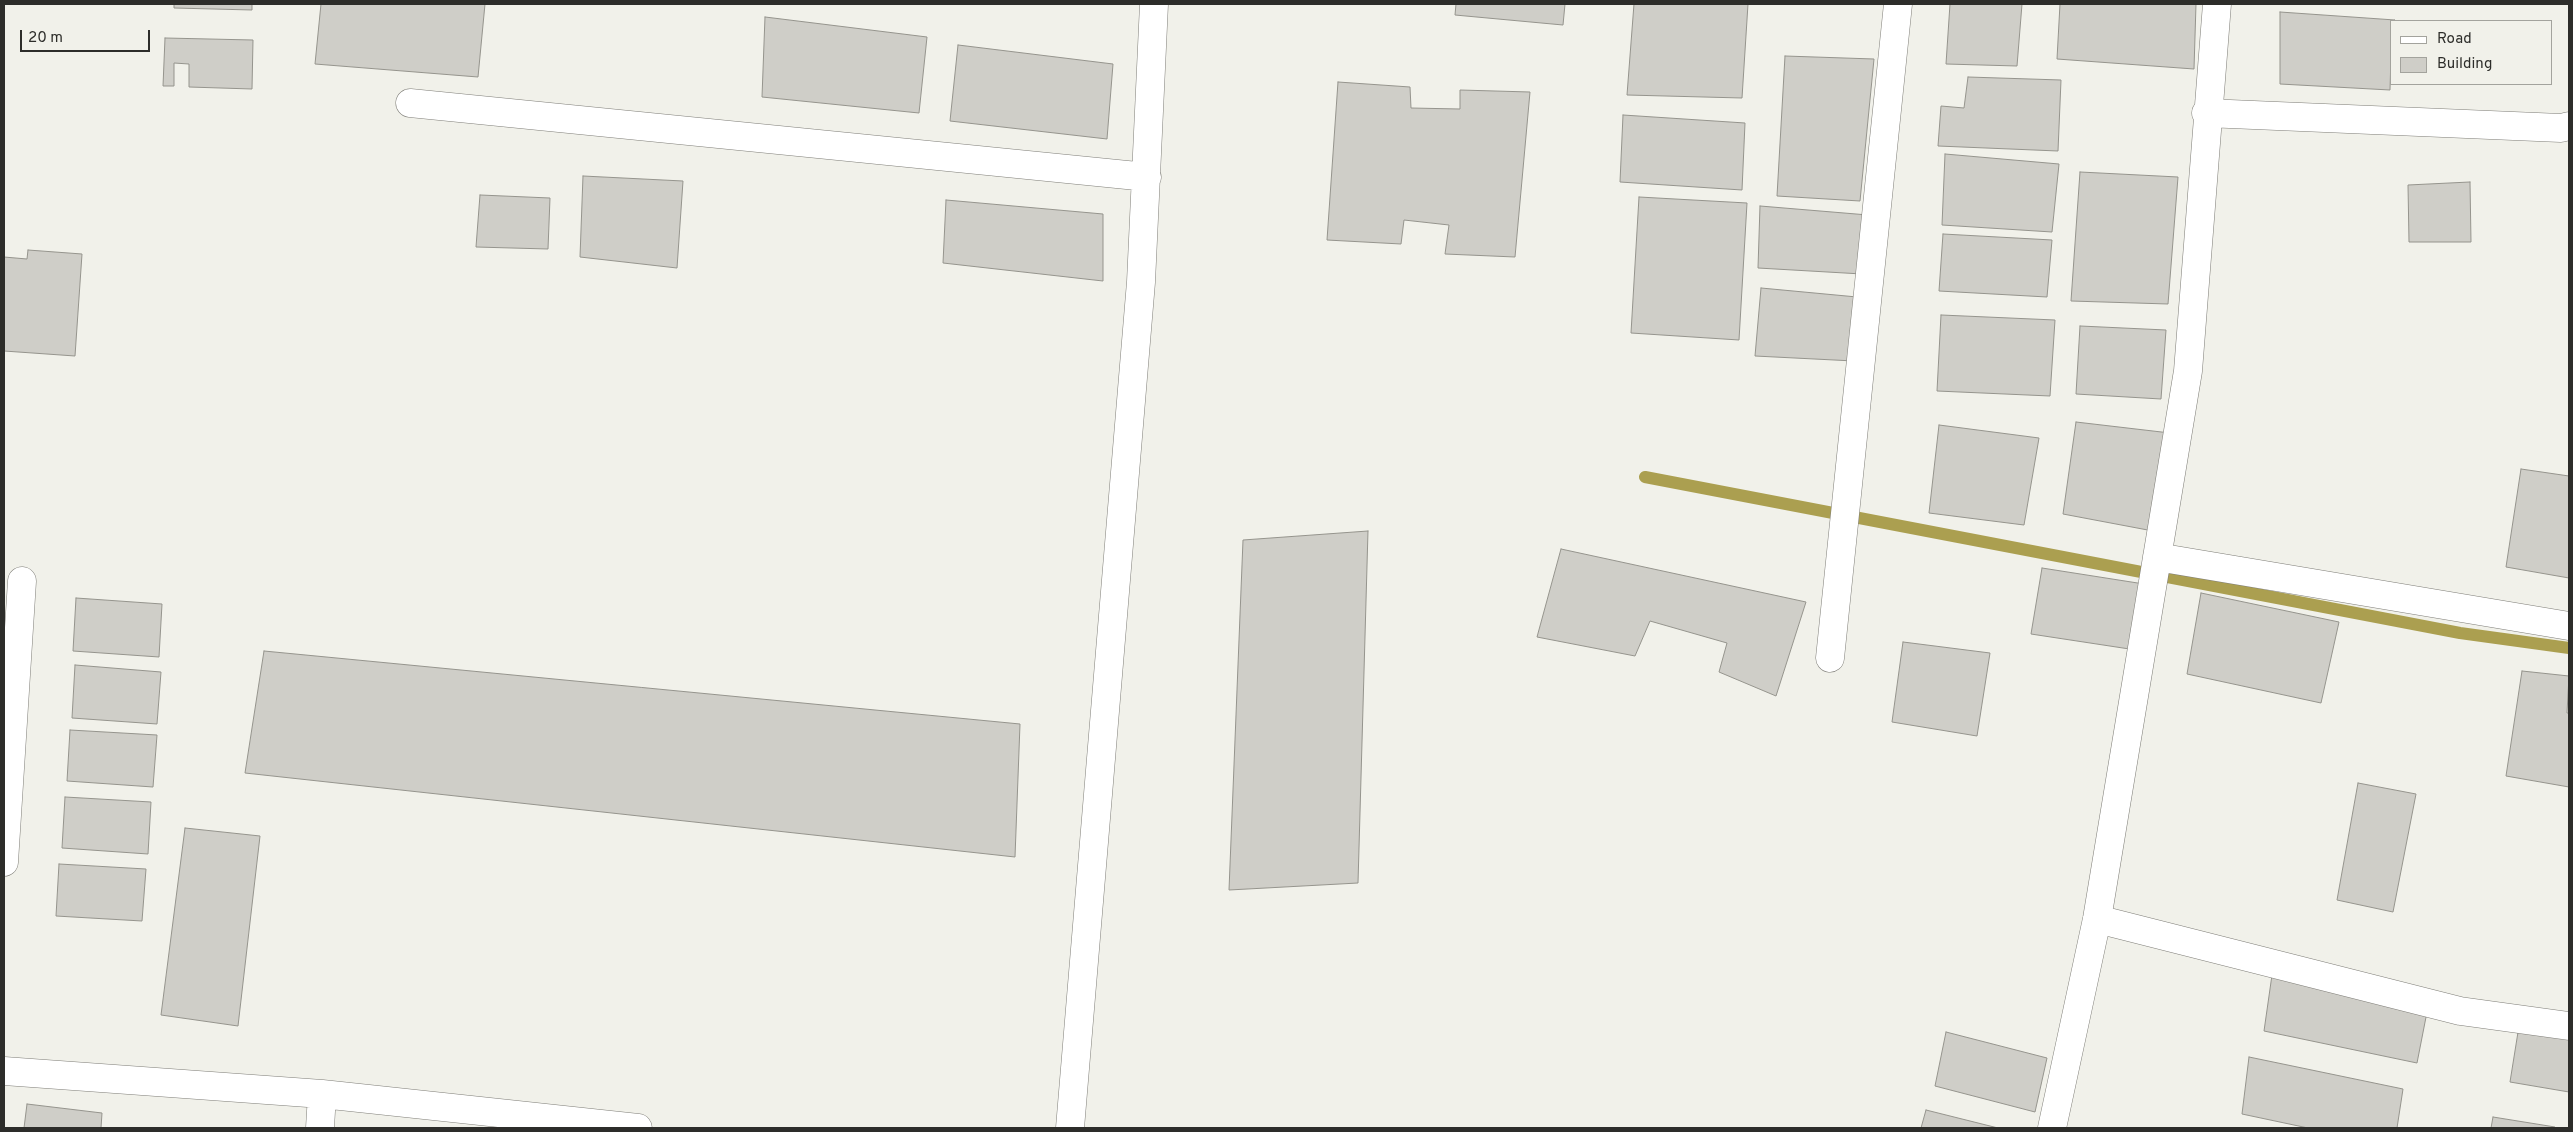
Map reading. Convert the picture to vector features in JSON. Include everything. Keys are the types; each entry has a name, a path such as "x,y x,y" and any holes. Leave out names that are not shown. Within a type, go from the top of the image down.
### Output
{"street":[{"path":"1070,1128 1141,282 1154,4"},
{"path":"1830,658 1898,4"},
{"path":"2052,1128 2097,919 2188,371 2206,113 2217,4"},
{"path":"410,103 1147,178"},
{"path":"2206,113 2561,128 2569,126"},
{"path":"2157,557 2569,626"},
{"path":"4,862 22,581"},
{"path":"2097,919 2460,1011 2569,1026"},
{"path":"4,1071 322,1094 638,1128"},
{"path":"320,1128 322,1094"}],"building":[{"path":"174,4 252,4 252,10 174,8"},
{"path":"321,4 485,4 478,77 315,64"},
{"path":"1456,4 1565,4 1563,25 1455,15"},
{"path":"1634,4 1748,4 1742,98 1627,95"},
{"path":"1950,4 2022,4 2017,66 1946,64"},
{"path":"2060,4 2196,4 2194,69 2057,59"},
{"path":"2280,12 2395,20 2390,20 2390,90 2280,84"},
{"path":"765,17 927,37 919,113 762,97"},
{"path":"165,38 253,40 252,89 189,87 189,64 174,63 174,86 163,86"},
{"path":"958,45 1113,64 1107,139 950,121"},
{"path":"1785,56 1874,59 1860,201 1777,196"},
{"path":"1968,77 2061,80 2058,151 1938,146 1941,106 1964,108"},
{"path":"1338,82 1410,87 1411,108 1460,109 1460,90 1530,92 1515,257 1445,254 1449,225 1404,220 1401,244 1327,240"},
{"path":"1623,115 1745,123 1742,190 1620,182"},
{"path":"1945,154 2059,164 2052,232 1942,225"},
{"path":"2080,172 2178,177 2168,304 2071,301"},
{"path":"583,176 683,181 677,268 580,257"},
{"path":"2470,182 2471,242 2409,242 2408,185"},
{"path":"480,195 550,198 548,249 476,247"},
{"path":"1639,197 1747,203 1739,340 1631,333"},
{"path":"946,200 1103,214 1103,281 943,263"},
{"path":"1760,206 1868,215 1862,274 1758,268"},
{"path":"1943,234 2052,240 2047,297 1939,291"},
{"path":"28,250 82,254 75,356 4,351 4,257 27,259"},
{"path":"1761,288 1857,297 1854,361 1755,356"},
{"path":"1941,315 2055,320 2050,396 1937,391"},
{"path":"2080,326 2166,330 2161,399 2076,394"},
{"path":"2076,422 2170,433 2153,531 2063,514"},
{"path":"1939,425 2039,438 2024,525 1929,513"},
{"path":"2521,469 2569,476 2569,578 2506,567"},
{"path":"1368,531 1358,883 1229,890 1243,540"},
{"path":"1561,549 1806,602 1776,696 1719,672 1727,643 1650,621 1635,656 1537,637"},
{"path":"2042,568 2144,584 2136,650 2031,634"},
{"path":"2201,593 2339,622 2321,703 2187,674"},
{"path":"76,598 162,604 159,657 73,651"},
{"path":"1903,642 1990,653 1977,736 1892,722"},
{"path":"264,651 1020,724 1015,857 245,773"},
{"path":"75,665 161,672 157,724 72,718"},
{"path":"2522,671 2569,676 2567,713 2569,713 2569,787 2506,776"},
{"path":"70,730 157,735 153,787 67,781"},
{"path":"2358,783 2416,794 2393,912 2337,900"},
{"path":"65,797 151,802 148,854 62,848"},
{"path":"185,828 260,836 238,1026 161,1015"},
{"path":"59,864 146,869 142,921 56,916"},
{"path":"2272,975 2427,1012 2417,1063 2264,1031"},
{"path":"2519,1026 2569,1033 2569,1092 2510,1082"},
{"path":"1946,1032 2047,1058 2035,1112 1935,1086"},
{"path":"2249,1057 2403,1089 2397,1128 2308,1128 2242,1114"},
{"path":"27,1104 102,1113 101,1128 24,1128"},
{"path":"1926,1110 1998,1128 1921,1128"},
{"path":"2493,1117 2555,1127 2555,1128 2491,1128"}],"waterway":[{"path":"1645,477 2460,633 2569,648"}]}
